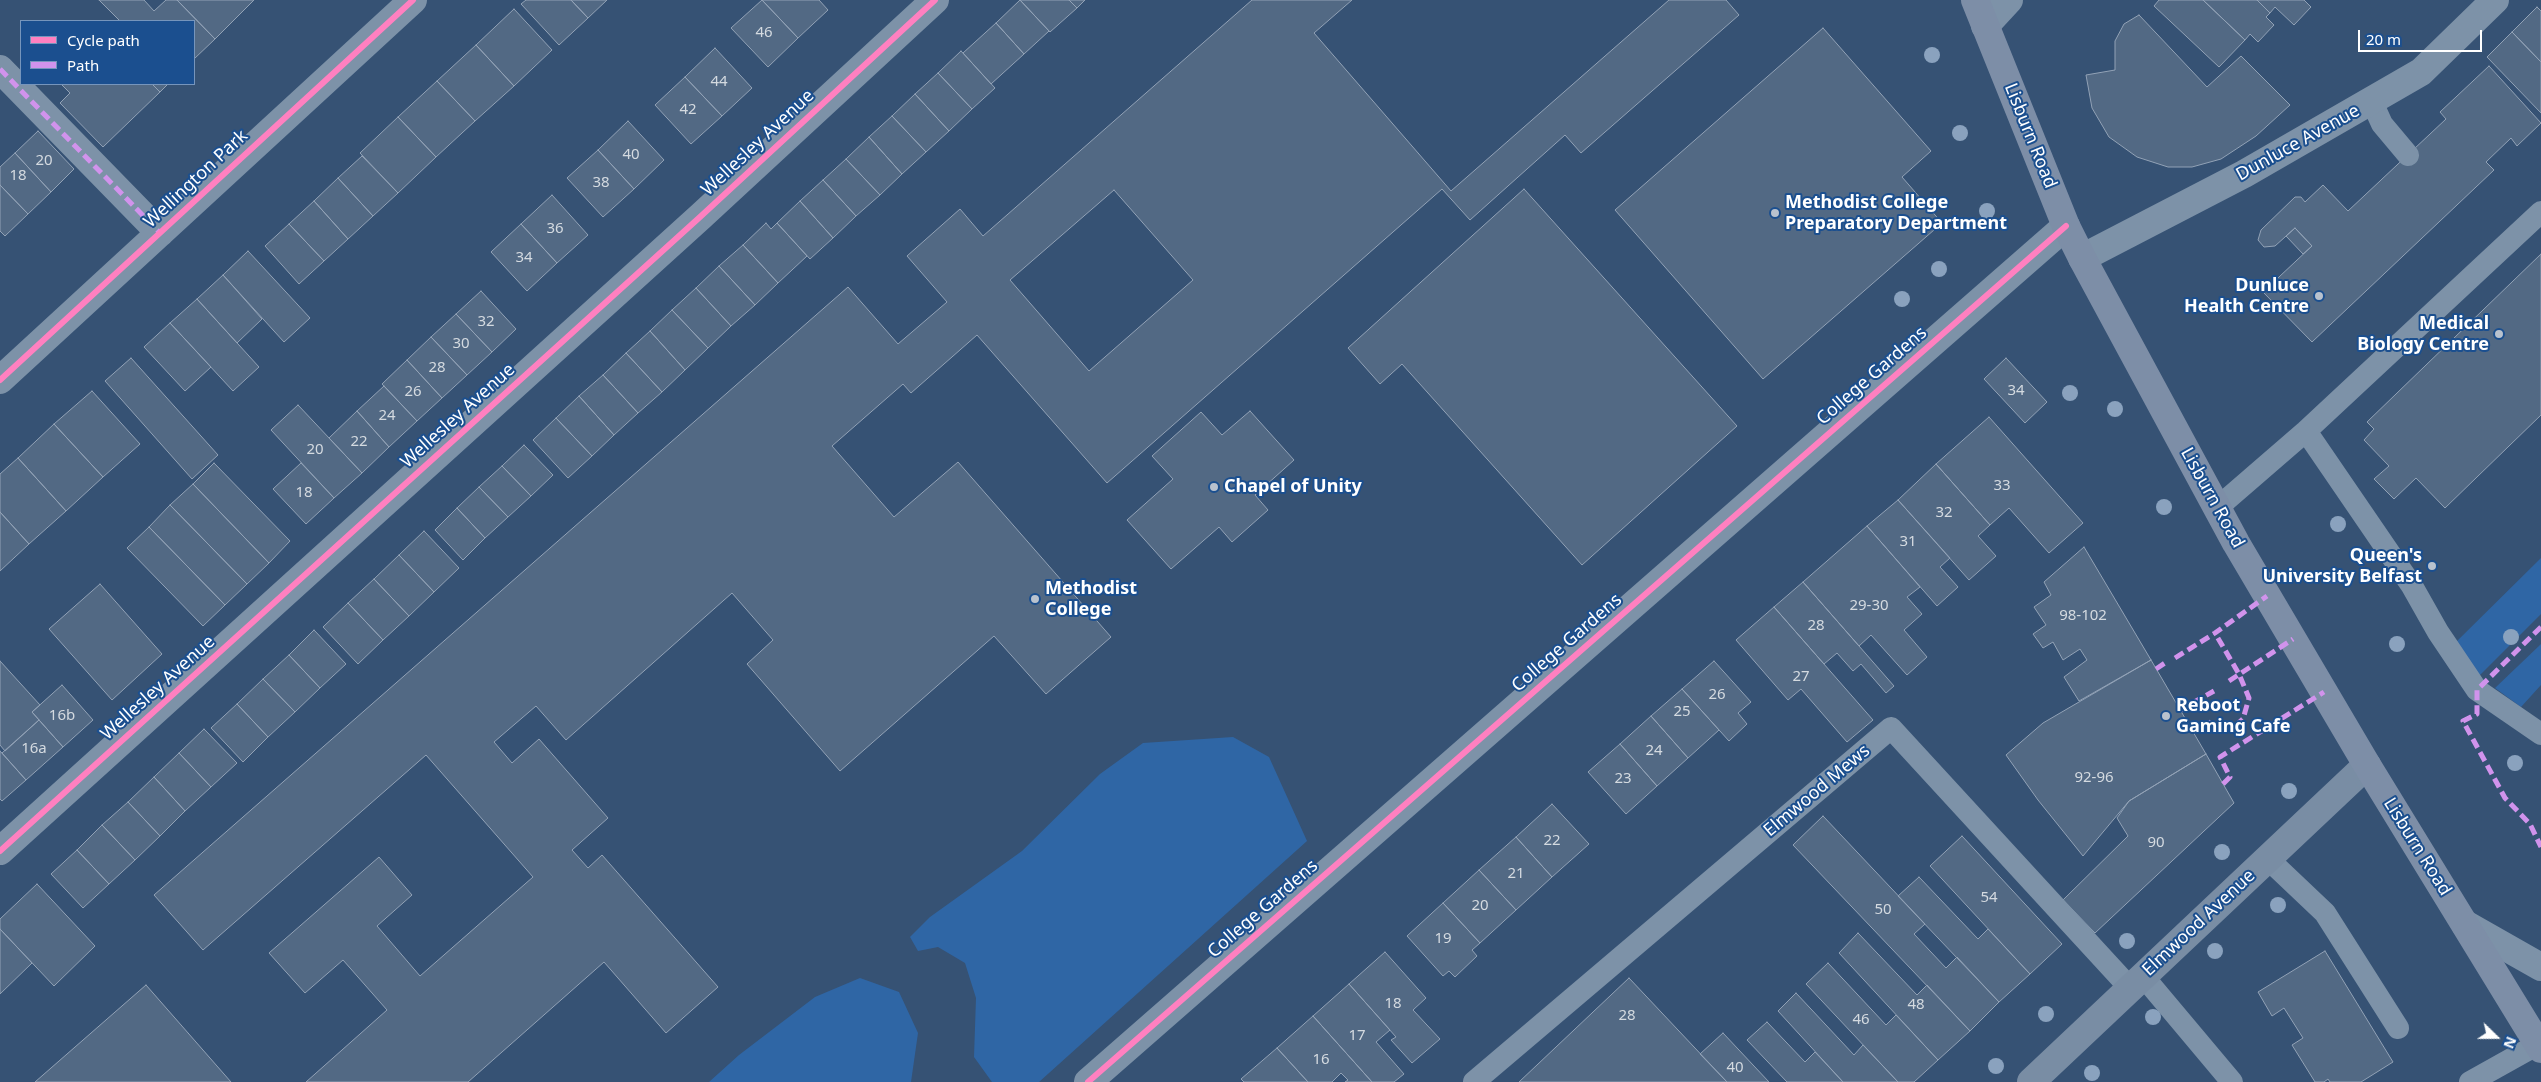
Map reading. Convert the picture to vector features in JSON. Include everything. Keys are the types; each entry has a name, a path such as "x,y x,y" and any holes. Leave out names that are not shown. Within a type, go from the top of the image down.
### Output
{"main road":[{"name":"Lisburn Road","path":"1975,0 2066,226 2082,258 2217,508 2367,765 2539,1047"}],"street":[{"name":"Wellington Park","path":"0,380 413,0"},
{"name":"Wellesley Avenue","path":"0,851 693,224 935,0"},
{"path":"1985,26 2009,0"},
{"name":"Dunluce Avenue","path":"2082,258 2244,174 2372,102 2421,72 2495,0"},
{"path":"0,69 160,233"},
{"name":"College Gardens","path":"1088,1082 2066,226"},
{"name":"Elmwood Avenue","path":"2031,1082 2367,765"},
{"path":"2465,924 2541,967"}],"lane":[{"path":"2372,102 2382,124 2408,155"},
{"path":"2217,508 2306,431 2541,212"},
{"path":"2306,431 2412,586 2438,632 2477,690 2541,734"},
{"name":"Elmwood Mews","path":"1474,1082 1891,728 2137,982"},
{"path":"2267,858 2326,913 2398,1028"},
{"path":"2137,982 2232,1082"},
{"path":"2470,1082 2539,1047"}],"shaded area":[{"path":"2541,558 2541,614 2479,676 2454,644"},
{"path":"2541,644 2541,685 2521,707 2495,688"},
{"path":"1233,737 1269,757 1307,841 1039,1082 992,1082 974,1057 976,998 965,963 938,947 918,951 910,937 930,917 1022,851 1100,774 1143,743"},
{"path":"860,978 899,992 918,1033 911,1082 709,1082 739,1055 815,997"}],"building":[{"path":"99,0 144,0 154,11 166,0 177,0 215,39 195,58 195,20 119,20"},
{"path":"177,0 254,0 215,39"},
{"path":"526,0 571,0 588,18 559,45 521,4"},
{"path":"571,0 607,0 588,18"},
{"path":"762,0 798,38 768,67 731,28"},
{"path":"762,0 819,0 828,10 798,38"},
{"path":"1020,0 1049,31 1024,54 996,23"},
{"path":"1020,0 1069,0 1077,8 1050,32"},
{"path":"1069,0 1085,0 1077,8"},
{"path":"1252,0 1352,0 1314,33 1451,191 1669,0 1726,0 1739,15 1581,153 1565,135 1470,220 1442,189 1107,483 977,335 911,393 903,384 832,446 894,517 958,462 1111,637 1046,694 994,636 840,771 747,664 773,640 732,593 566,740 536,706 494,742 512,763 539,739 608,818 572,850 588,868 602,855 718,987 666,1033 604,962 468,1082 306,1082 387,1010 343,960 305,993 269,953 379,857 412,895 377,926 420,976 533,877 426,755 203,950 154,895 848,287 898,344 947,302 907,256 960,209 983,236","holes":["1114,190 1193,280 1089,371 1010,280"]},
{"path":"2159,0 2203,0 2245,40 2219,67 2154,6"},
{"path":"2203,0 2257,0 2270,13 2266,17 2274,25 2258,42 2250,34 2245,40"},
{"path":"2257,0 2304,0 2311,7 2294,25 2275,7 2270,13"},
{"path":"2537,7 2541,11 2541,62 2512,32"},
{"path":"514,9 552,50 514,86 476,45"},
{"path":"2139,15 2207,87 2241,56 2290,105 2256,136 2221,159 2192,167 2168,167 2137,157 2109,137 2092,108 2086,75 2115,70 2115,41 2124,24"},
{"path":"996,23 1024,54 991,84 963,53"},
{"path":"1823,28 1931,151 1902,177 1942,223 1763,379 1615,210"},
{"path":"2512,32 2541,62 2541,113 2487,57"},
{"path":"476,45 514,86 475,121 437,81"},
{"path":"715,48 752,88 722,116 685,77"},
{"path":"961,51 995,88 972,109 938,73"},
{"path":"2489,66 2541,123 2517,146 2511,138 2486,162 2494,170 2312,342 2263,292 2312,246 2295,228 2275,246 2264,247 2258,240 2261,230 2295,197 2301,197 2305,202 2323,185 2348,211 2446,119 2440,112"},
{"path":"938,73 972,109 949,131 915,94"},
{"path":"685,77 722,116 691,144 655,105"},
{"path":"437,81 475,121 436,157 398,117"},
{"path":"62,85 153,85 160,92 103,147 60,103 70,93"},
{"path":"153,85 167,85 160,92"},
{"path":"915,94 949,131 926,152 892,116"},
{"path":"892,116 926,152 902,174 869,137"},
{"path":"398,117 436,157 398,193 360,153"},
{"path":"628,121 664,160 634,189 598,150"},
{"path":"38,131 74,169 51,192 15,153"},
{"path":"869,137 902,174 880,195 846,159"},
{"path":"598,150 634,189 603,217 567,178"},
{"path":"15,153 51,192 28,214 0,185 0,167"},
{"path":"362,156 398,193 373,216 338,178"},
{"path":"846,159 880,195 856,216 823,180"},
{"path":"338,178 373,216 348,239 314,201"},
{"path":"823,180 856,216 833,238 800,201"},
{"path":"0,185 28,214 5,236 0,231"},
{"path":"1524,189 1737,426 1582,565 1402,364 1380,384 1348,348"},
{"path":"552,195 588,235 557,263 521,224"},
{"path":"314,201 348,239 324,261 289,224"},
{"path":"800,201 833,238 810,259 777,223"},
{"path":"766,223 771,229 777,223 807,256 778,283 743,245"},
{"path":"289,224 324,261 299,284 265,246"},
{"path":"521,224 557,263 527,291 491,252"},
{"path":"2295,228 2312,246 2303,254 2286,236"},
{"path":"743,245 778,283 755,305 719,266"},
{"path":"248,251 310,318 284,342 223,275"},
{"name":"Medical Biology Centre","path":"2541,254 2541,415 2445,508 2416,478 2394,499 2374,479 2389,466 2364,440 2374,429 2367,422"},
{"path":"719,266 755,305 731,326 696,288"},
{"path":"223,275 262,319 237,343 197,299"},
{"path":"696,288 731,326 708,348 672,310"},
{"path":"481,291 516,329 492,352 456,314"},
{"path":"197,299 259,367 233,391 170,323"},
{"path":"672,310 708,348 685,370 650,331"},
{"path":"456,314 492,352 467,375 431,337"},
{"path":"170,323 211,367 185,391 144,347"},
{"path":"650,331 685,370 662,392 626,353"},
{"path":"431,337 467,375 442,398 407,360"},
{"path":"626,353 662,392 638,413 603,375"},
{"path":"131,358 218,455 192,479 105,381"},
{"path":"2006,358 2047,402 2025,423 1984,379"},
{"path":"407,360 442,398 417,421 382,384"},
{"path":"603,375 638,413 614,435 579,396"},
{"path":"384,386 417,421 389,447 357,411"},
{"path":"92,391 140,444 103,477 54,424"},
{"path":"579,396 614,435 592,456 556,418"},
{"path":"298,405 362,473 334,498 271,430"},
{"path":"357,411 389,447 362,473 329,438"},
{"name":"Chapel of Unity","path":"1250,411 1294,460 1255,495 1268,510 1232,542 1219,527 1171,569 1127,520 1173,479 1152,456 1201,412 1222,435"},
{"path":"1989,417 2083,523 2049,553 2009,508 1990,525 1936,464"},
{"path":"556,418 592,456 568,478 533,440"},
{"path":"54,424 103,477 66,511 18,458"},
{"path":"524,445 553,475 531,496 502,466"},
{"path":"18,458 66,511 29,544 0,512 0,474"},
{"path":"214,463 290,541 269,563 193,484"},
{"path":"301,463 334,498 306,524 273,489"},
{"path":"1936,464 1990,525 1978,536 1996,556 1969,580 1898,500"},
{"path":"502,466 531,496 508,517 479,487"},
{"path":"193,484 269,563 247,584 170,505"},
{"path":"479,487 508,517 485,538 457,508"},
{"path":"1898,500 1950,558 1940,567 1958,587 1937,606 1867,526"},
{"path":"170,505 247,584 225,605 149,527"},
{"path":"457,508 485,538 463,560 435,530"},
{"path":"0,512 29,544 0,571"},
{"path":"1867,526 1920,587 1907,597 1922,614 1904,630 1927,657 1907,675 1871,635 1859,646 1803,582"},
{"path":"149,527 225,605 203,626 127,548"},
{"path":"424,531 459,568 434,592 399,555"},
{"path":"2084,547 2151,660 2079,701 2064,677 2087,660 2080,649 2063,660 2053,642 2043,648 2033,634 2046,625 2034,607 2051,595 2044,582"},
{"path":"399,555 434,592 409,616 374,579"},
{"path":"374,579 409,616 383,640 348,603"},
{"path":"1803,582 1894,686 1886,693 1861,664 1853,671 1837,653 1824,664 1774,607"},
{"path":"100,584 162,654 112,700 49,629"},
{"path":"348,603 383,640 358,664 323,627"},
{"path":"1774,607 1873,720 1847,742 1801,689 1788,700 1736,640"},
{"path":"314,630 346,664 320,688 289,655"},
{"path":"289,655 320,688 295,712 263,679"},
{"path":"2151,660 2206,754 2129,801 2083,856 2038,800 2006,755 2043,723"},
{"path":"0,661 40,705 32,712 39,720 5,751 0,745"},
{"path":"1714,661 1751,702 1738,713 1747,724 1729,741 1682,689"},
{"path":"263,679 295,712 268,737 237,704"},
{"path":"62,685 93,720 63,747 32,712"},
{"path":"1682,689 1719,730 1688,758 1651,716"},
{"path":"237,704 268,737 243,762 211,728"},
{"path":"1651,716 1688,758 1657,786 1620,744"},
{"path":"39,720 63,747 26,780 2,753"},
{"path":"204,729 237,763 211,787 179,753"},
{"path":"1620,744 1657,786 1626,814 1588,772"},
{"path":"0,751 26,780 2,801 0,799"},
{"path":"179,753 211,787 185,811 154,777"},
{"path":"2206,754 2234,803 2095,933 2063,900 2128,836 2117,818 2129,801"},
{"path":"154,777 185,811 160,836 128,802"},
{"path":"128,802 160,836 135,860 102,825"},
{"path":"1552,804 1589,844 1552,877 1516,837"},
{"path":"1823,816 1925,924 1914,934 1946,968 1957,957 1999,1002 1970,1031 1793,845"},
{"path":"102,825 135,860 109,884 77,850"},
{"path":"1962,836 2062,944 2030,974 1930,866"},
{"path":"1516,837 1552,877 1516,910 1479,870"},
{"path":"77,850 109,884 83,908 51,874"},
{"path":"1479,870 1516,910 1480,943 1443,903"},
{"path":"1919,877 1978,939 1988,929 2030,974 1999,1002 1898,896"},
{"path":"37,884 95,946 54,986 0,929 0,919"},
{"path":"1443,903 1480,943 1472,950 1477,956 1455,977 1449,971 1443,976 1407,936"},
{"path":"0,929 32,963 0,994"},
{"path":"1858,933 1917,995 1927,985 1970,1031 1938,1060 1839,953"},
{"path":"2325,951 2393,1062 2361,1082 2330,1082 2328,1079 2324,1082 2315,1082 2292,1045 2303,1038 2284,1008 2272,1016 2258,992"},
{"path":"1385,952 1426,998 1413,1010 1440,1039 1412,1063 1391,1040 1396,1037 1349,984"},
{"path":"1828,963 1886,1025 1896,1015 1938,1060 1914,1082 1898,1082 1806,984"},
{"path":"1629,978 1727,1082 1519,1082"},
{"path":"1349,984 1390,1030 1376,1042 1404,1074 1394,1082 1372,1082 1313,1016"},
{"path":"146,985 231,1082 35,1082"},
{"path":"1796,993 1854,1055 1863,1045 1898,1082 1843,1082 1778,1011"},
{"path":"1313,1016 1372,1082 1345,1082 1348,1080 1341,1073 1332,1082 1308,1082 1277,1048"},
{"path":"1767,1022 1805,1062 1815,1052 1843,1082 1787,1082 1747,1040"},
{"path":"1723,1033 1769,1082 1727,1082 1700,1054"},
{"path":"1277,1048 1308,1082 1244,1082 1241,1079"}],"marked path":[{"path":"0,69 160,233"},
{"path":"2175,658 2215,633 2267,596"},
{"path":"2541,627 2477,690 2477,714 2463,721 2505,798 2530,824 2541,847"},
{"path":"2208,722 2220,728 2232,729 2243,719 2249,698 2239,674 2215,633"},
{"path":"2229,681 2293,639"},
{"path":"2156,669 2168,661"},
{"path":"2180,710 2214,691"},
{"path":"2223,784 2230,777 2220,757 2324,692"}],"cycle path":[{"path":"0,380 413,0"},
{"path":"0,851 700,217 935,0"},
{"path":"1088,1082 2066,226"}],"place":[{"name":"Methodist College Preparatory Department","path":"1775,213"},
{"name":"Dunluce Health Centre","path":"2319,296"},
{"name":"Medical Biology Centre","path":"2499,334"},
{"name":"Chapel of Unity","path":"1214,487"},
{"name":"Queen's University Belfast","path":"2432,566"},
{"name":"Methodist College","path":"1035,599"},
{"name":"Reboot Gaming Cafe","path":"2166,716"}]}
